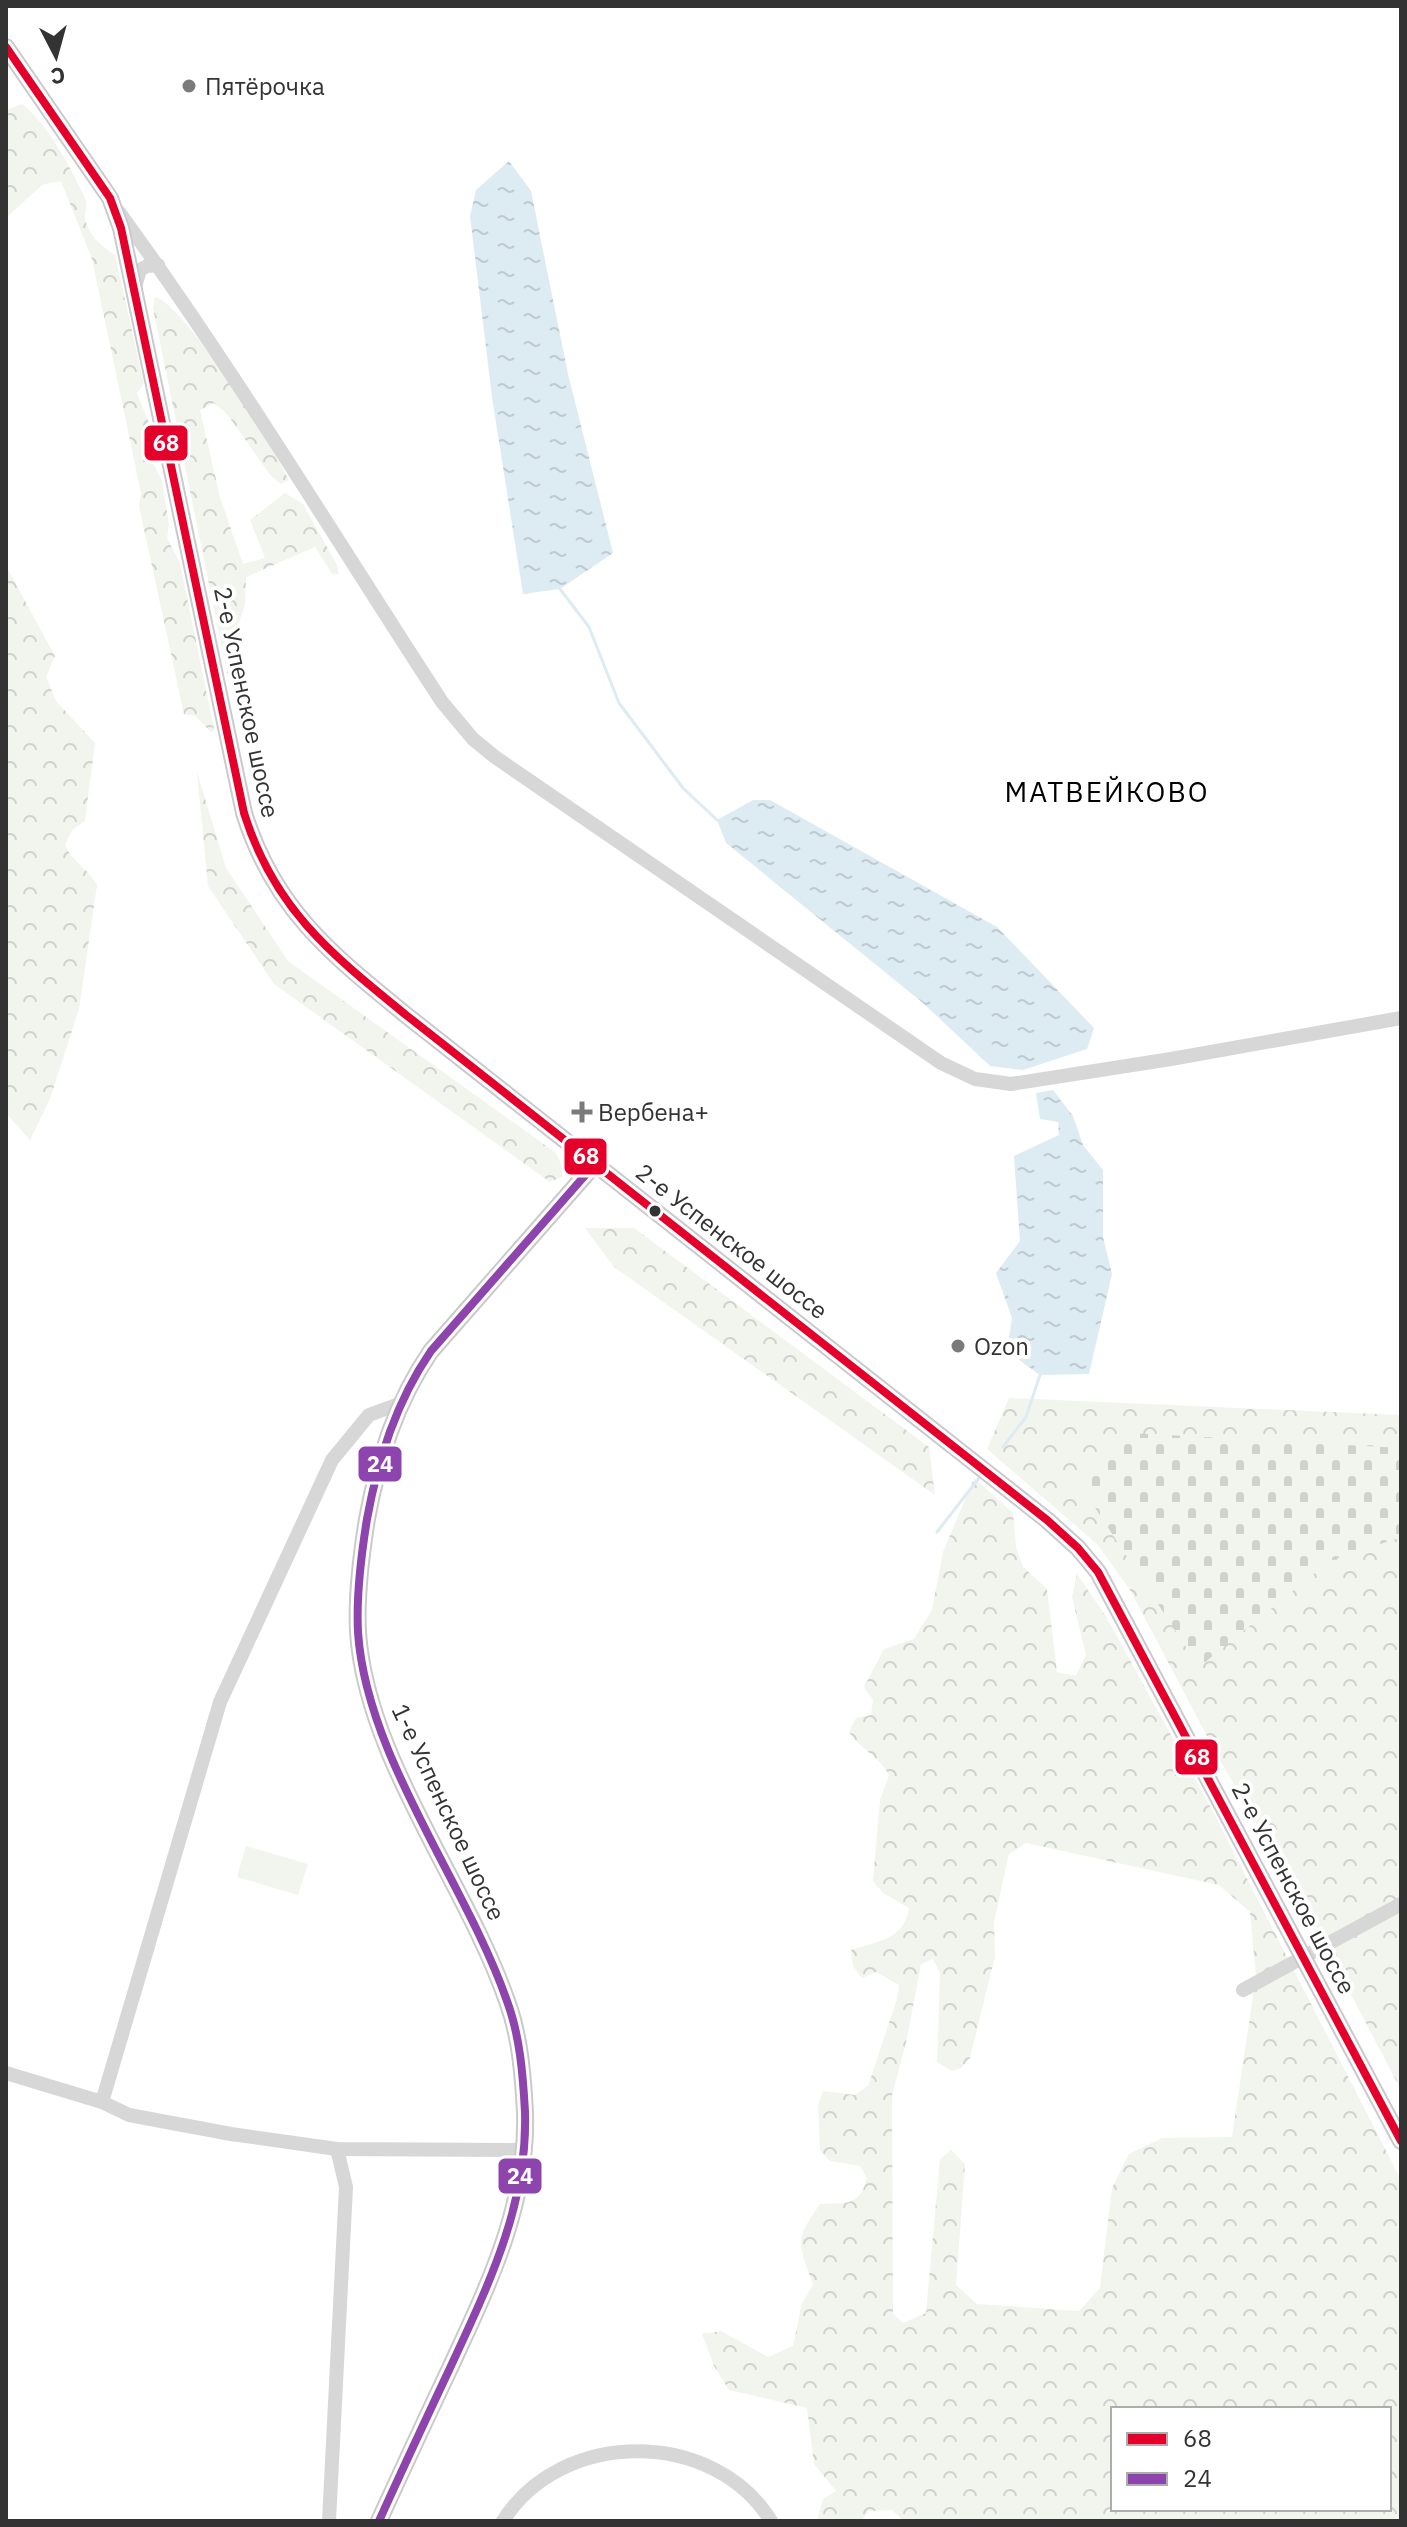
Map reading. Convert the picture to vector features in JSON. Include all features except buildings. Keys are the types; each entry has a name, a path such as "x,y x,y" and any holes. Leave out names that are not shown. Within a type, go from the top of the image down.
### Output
{"main road":[{"name":"2-е Успенское шоссе","path":"6,47 110,198 124,238 244,813 266,868 293,911 334,955 406,1015 1047,1520 1078,1548 1098,1572 1401,2141"},
{"name":"1-е Успенское шоссе","path":"379,2521 503,2249 518,2187 525,2115 520,2059 508,2001 485,1947 405,1786 378,1722 358,1632 365,1532 372,1490 399,1404 412,1378 431,1351 595,1164"}],"street":[{"path":"110,198 294,469 397,635 442,702 473,739 941,1063 975,1079 1011,1084 1401,1018"},
{"path":"135,287 140,270 158,265"},
{"path":"102,2102 220,1702 332,1460 369,1415 399,1404"},
{"path":"1243,1990 1401,1904"},
{"path":"6,2073 102,2102 129,2115 231,2134 337,2149 523,2150"},
{"path":"329,2521 346,2187 337,2149"},
{"path":"503,2521 510,2509 537,2484 569,2465 602,2453 633,2450 663,2452 725,2475 748,2492 771,2521"}],"green space":[{"path":"22,104 50,135 73,173 86,200 85,216 91,233 115,255 144,384 137,393 155,438 148,453 162,481 169,525 167,538 180,563 214,729 212,733 195,716 184,714 139,506 141,493 92,259 61,181 42,185 6,218 6,110"},
{"path":"155,297 168,305 206,349 289,480 281,484 271,476 227,414 214,403 200,410 220,497 243,564 265,558 250,520 285,493 303,504 339,574 332,574 315,547 246,577 245,604 233,642 238,663 228,678 153,308"},
{"path":"6,566 55,656 46,677 56,701 95,743 85,821 72,830 65,845 97,885 79,1009 50,1099 30,1140 6,1113"},
{"path":"197,772 226,868 288,961 556,1153 562,1166 562,1177 550,1182 274,984 208,886"},
{"path":"585,1228 634,1228 929,1447 935,1495 614,1267"},
{"path":"1009,1398 1401,1415 1401,2090 1313,1922 1218,1757 1130,1590 1097,1544 987,1449"},
{"path":"1131,1433 1401,1448 1401,1537 1330,1561 1199,1667 1077,1480"},
{"path":"974,1478 1013,1513 1016,1547 1023,1567 1047,1589 1057,1672 1076,1676 1086,1655 1072,1597 1077,1574 1107,1618 1213,1812 1401,2180 1401,2521 904,2521 892,2510 869,2511 861,2521 817,2521 823,2499 836,2491 814,2464 807,2408 729,2390 714,2366 702,2334 721,2331 768,2357 793,2346 802,2303 813,2285 802,2251 802,2235 820,2204 856,2199 867,2178 860,2166 830,2161 820,2150 818,2105 823,2091 855,2095 868,2086 899,1985 876,1972 862,1978 853,1966 851,1950 896,1933 902,1927 909,1908 883,1893 873,1881 880,1800 889,1775 849,1732 856,1718 871,1715 873,1700 864,1687 884,1649 914,1639 932,1610 943,1552","holes":["1026,1843 1219,1885 1250,1912 1256,1976 1232,2137 1162,2138 1129,2154 1112,2188 1100,2288 1079,2311 977,2304 956,2285 965,2164 951,2150 940,2159 926,2313 903,2323 893,2314 892,2095 906,2043 921,1964 933,1959 940,1973 937,2062 952,2071 961,2068 970,2058 995,1957 994,1922 1009,1854"]},
{"path":"246,1846 308,1864 298,1895 237,1877"}],"water":[{"path":"509,161 531,191 568,374 613,553 560,589 523,594 492,397 470,216 476,190"},
{"path":"753,800 770,800 997,927 1094,1028 1087,1049 1023,1070 990,1066 923,1003 726,843 717,820"},
{"path":"1053,1090 1073,1116 1083,1145 1103,1170 1103,1237 1112,1274 1089,1374 1040,1375 1007,1351 1012,1318 996,1273 1020,1241 1014,1156 1059,1135 1058,1122 1040,1119 1036,1093"}],"waterway":[{"path":"560,589 589,627 619,703 683,788 717,820"},
{"path":"1003,1447 1026,1417 1040,1375"},
{"path":"937,1532 979,1478"}],"transit line":[{"name":"68","path":"6,47 110,198 121,228 244,813 271,876 308,927 379,993 1047,1520 1078,1548 1098,1572 1401,2141"},
{"name":"24","path":"379,2521 478,2306 503,2244 520,2180 525,2112 518,2042 507,2001 468,1911 398,1773 365,1679 358,1632 358,1604 367,1519 390,1432 408,1390 431,1351 595,1164"}],"place":[{"name":"Пятёрочка","path":"189,86"},
{"name":"Вербена+","path":"582,1112"},
{"name":"Ozon","path":"958,1346"}],"district":[{"name":"МАТВЕЙКОВО","path":"1107,791"}]}
